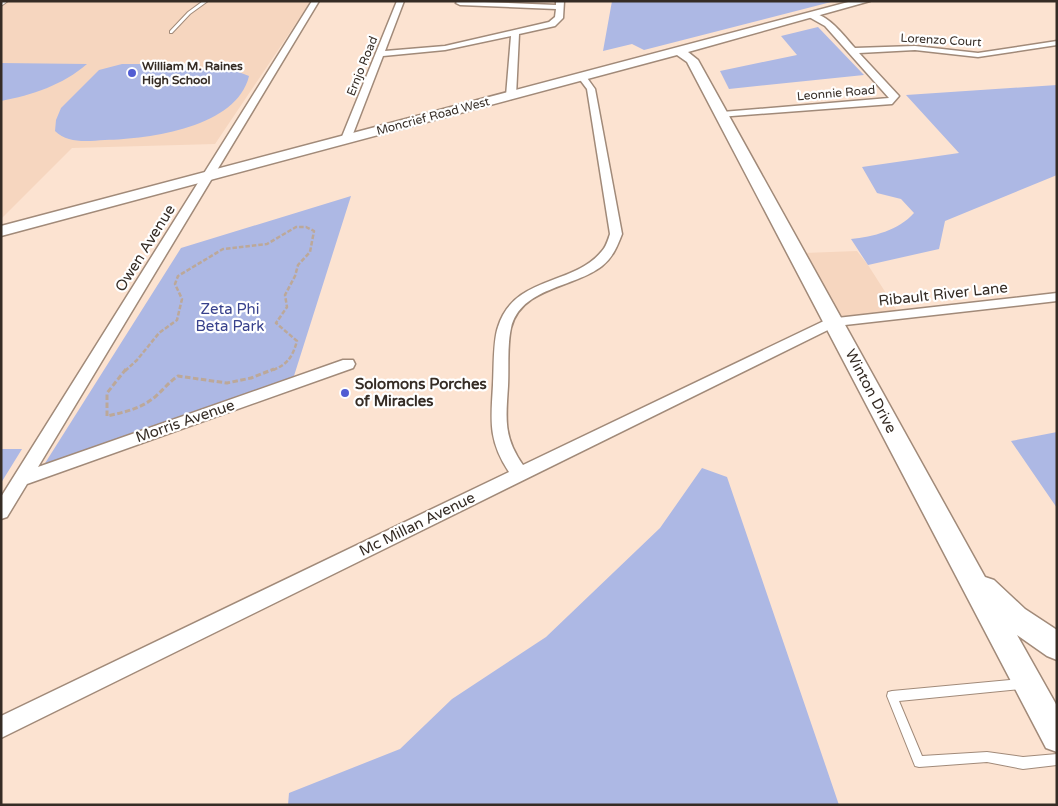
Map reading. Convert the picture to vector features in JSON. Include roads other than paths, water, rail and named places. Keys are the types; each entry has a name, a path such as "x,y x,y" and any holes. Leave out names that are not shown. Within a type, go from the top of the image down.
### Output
{"main road":[{"name":"Moncrief Road West","path":"1,231 865,1"},
{"name":"Winton Drive","path":"680,51 692,60 1057,737"},
{"path":"968,572 1015,618 1057,646"}],"street":[{"name":"Owen Avenue","path":"1,512 316,1"},
{"name":"Ernjo Road","path":"346,139 400,1"},
{"path":"380,54 445,48 546,25 558,21 560,13 559,4 460,4"},
{"name":"Leonnie Road","path":"722,115 893,100 894,96 828,24 812,15"},
{"path":"511,96 515,32"},
{"name":"Lorenzo Court","path":"852,52 916,48 978,55 1057,43"},
{"path":"520,474 504,452 499,441 498,425 506,319 524,298 535,290 591,268 601,261 614,245 616,234 591,90 582,77"},
{"name":"Ribault River Lane","path":"833,322 1057,297"},
{"name":"Mc Millan Avenue","path":"1,727 833,322"},
{"name":"Morris Avenue","path":"22,479 348,364"}],"lane":[{"path":"1,5 6,1"},
{"path":"171,32 189,13 206,1"},
{"path":"1028,684 892,696 919,762 987,757 1023,763 1057,759"}],"place":[{"name":"William M. Raines High School","path":"132,73"},
{"name":"Solomons Porches of Miracles","path":"345,393"}],"park label":[{"name":"Zeta Phi Beta Park","path":"230,318"}]}
